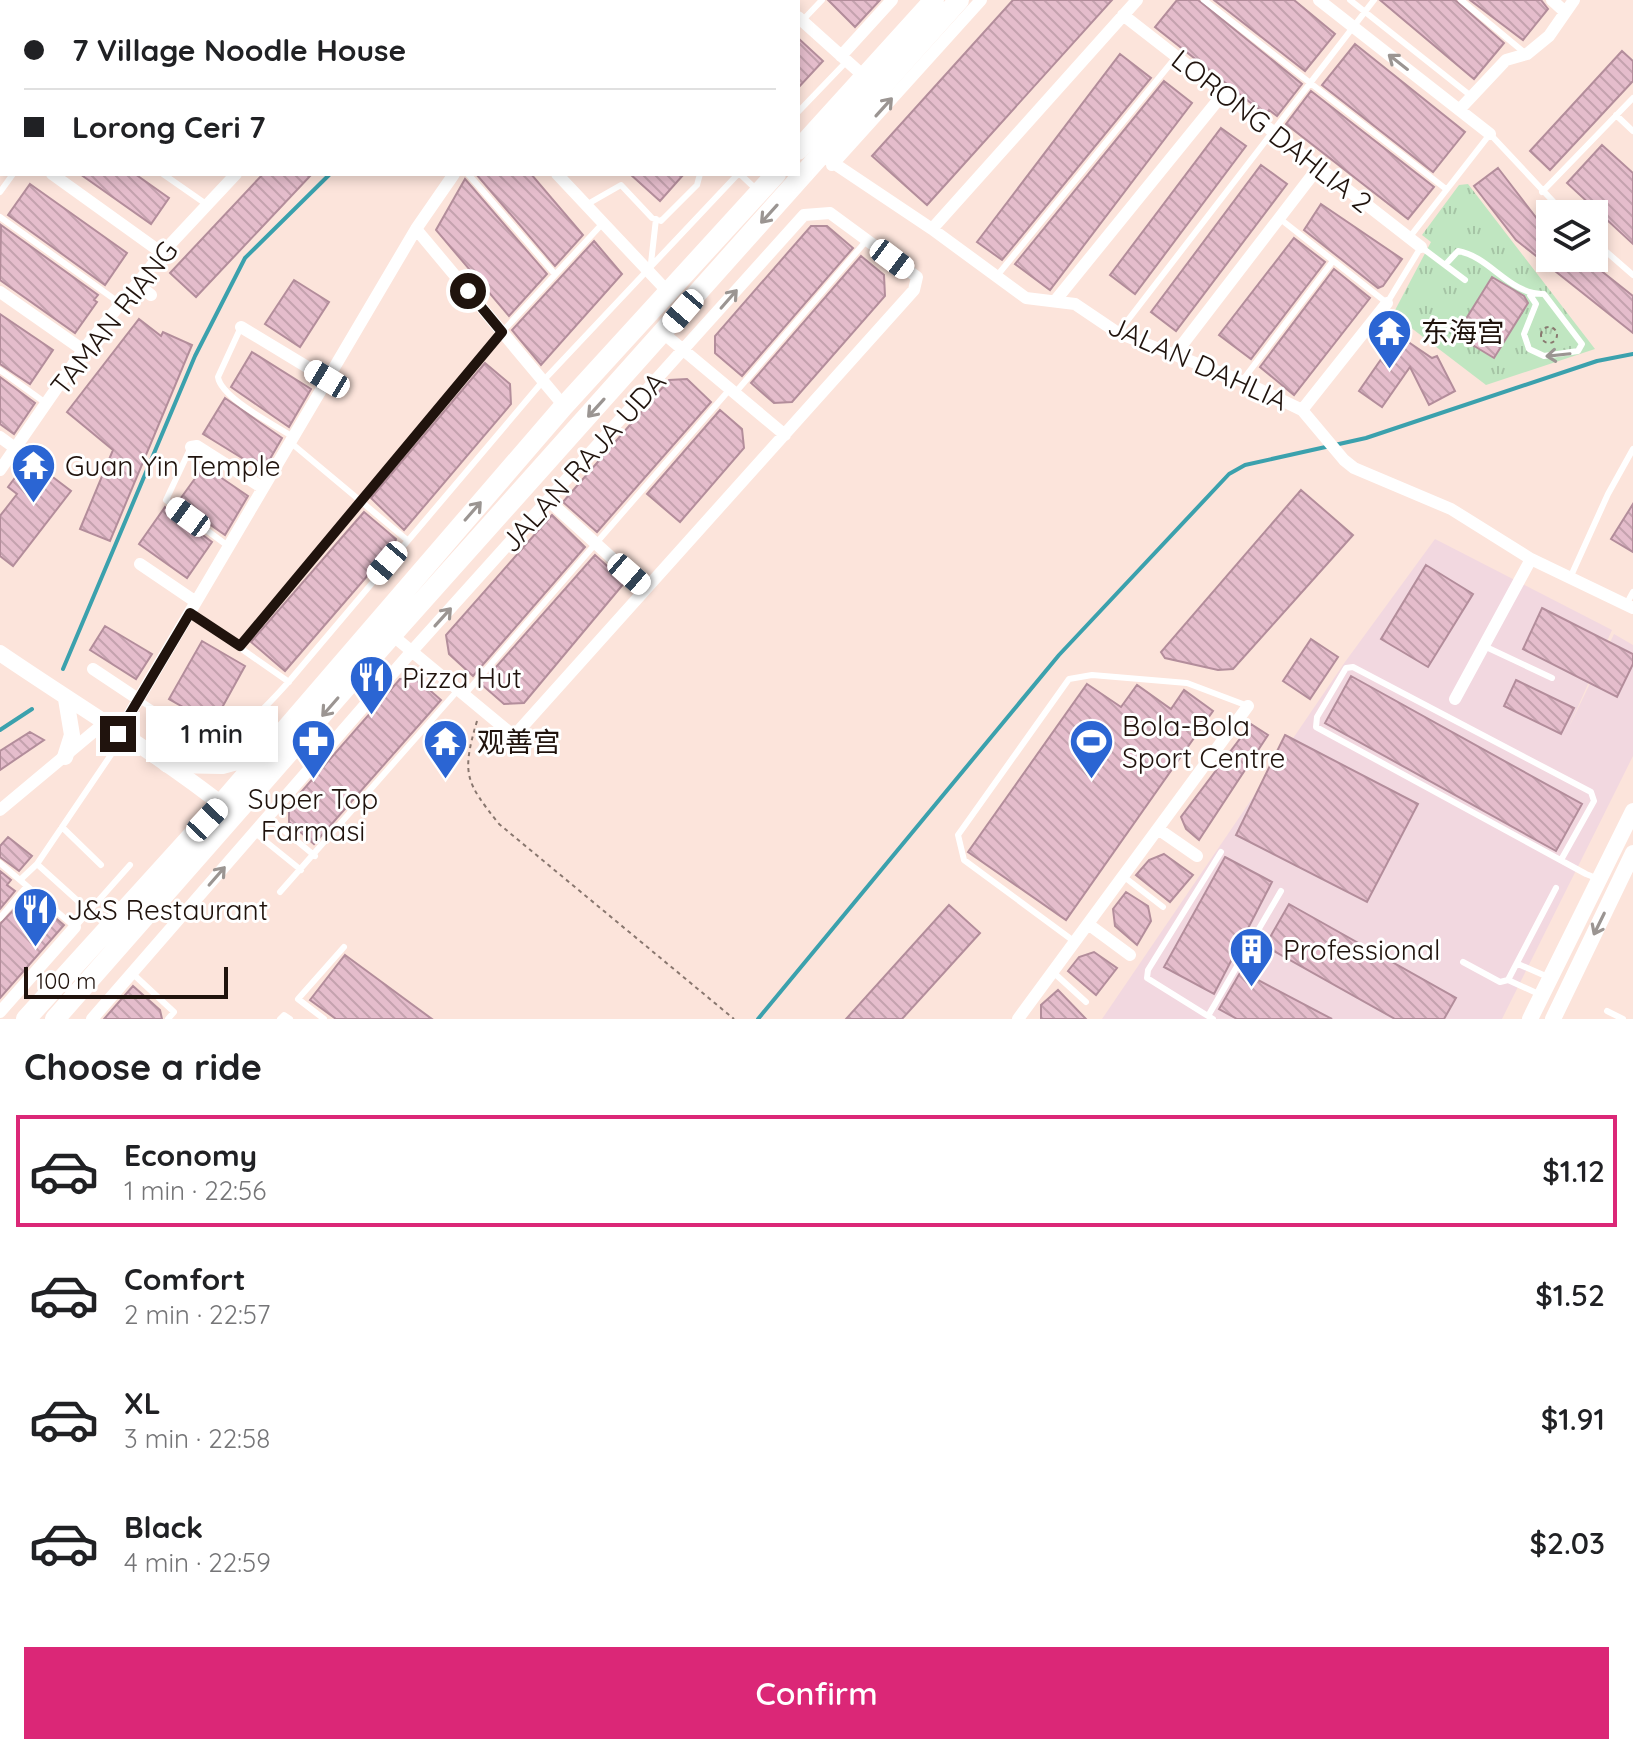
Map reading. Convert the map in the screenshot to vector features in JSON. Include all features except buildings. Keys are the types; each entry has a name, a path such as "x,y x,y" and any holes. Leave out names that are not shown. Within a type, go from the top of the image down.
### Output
{"main road":[{"name":"JALAN RAJA UDA","path":"800,170 934,0"},
{"name":"JALAN RAJA UDA","path":"871,83 959,0"},
{"name":"JALAN RAJA UDA","path":"55,1019 228,809 263,753 564,406 774,176"},
{"name":"JALAN RAJA UDA","path":"26,1019 392,635 663,333 795,176"},
{"path":"168,763 222,764 263,753"}],"street":[{"path":"844,58 892,0"},
{"path":"814,153 981,0"},
{"path":"932,229 1137,0"},
{"path":"1319,0 1490,134"},
{"path":"1552,0 1564,11"},
{"path":"1459,110 1506,60 1527,54 1549,36 1574,0"},
{"name":"LORONG DAHLIA 2","path":"1123,15 1421,247"},
{"path":"801,23 871,83"},
{"path":"1055,301 1223,94"},
{"name":"JALAN DAHLIA","path":"814,153 932,229 1026,298 1037,302 1055,301 1087,311 1118,333 1242,381 1302,410 1344,460 1451,509 1531,559 1630,606"},
{"path":"1175,354 1317,169"},
{"path":"55,176 162,253"},
{"name":"TAMAN RIANG","path":"0,470 83,350 162,253 234,176"},
{"path":"121,736 138,699 228,546 416,229 453,176"},
{"path":"559,176 649,266 668,292"},
{"name":"JALAN RAJA UDA","path":"92,1019 412,651 804,215 830,213 917,277 917,283 785,435 514,736 481,709"},
{"path":"416,229 564,406"},
{"path":"137,284 151,295"},
{"path":"0,292 83,350"},
{"path":"1302,410 1387,303"},
{"path":"241,327 327,379"},
{"path":"663,333 785,435"},
{"path":"0,437 15,448"},
{"path":"191,447 197,446 263,488"},
{"path":"548,500 646,589"},
{"path":"1455,699 1531,559"},
{"path":"140,564 193,607"},
{"path":"392,635 481,709"},
{"path":"3,660 168,763 228,809"},
{"path":"93,669 138,699"},
{"path":"65,757 72,735 66,699"},
{"path":"1018,1019 1248,706"},
{"path":"0,810 103,724"},
{"path":"1530,1019 1633,811"},
{"path":"1158,829 1197,856"},
{"path":"1553,1019 1633,853"},
{"path":"1088,924 1130,955"},
{"path":"0,1012 75,927"}],"lane":[{"path":"801,23 822,0"},
{"path":"1204,0 1446,189"},
{"path":"1350,0 1471,96"},
{"path":"1118,333 1374,0"},
{"path":"1461,0 1527,54"},
{"path":"996,277 1176,57"},
{"path":"800,110 844,58"},
{"path":"1542,192 1633,98"},
{"path":"1616,115 1633,131"},
{"path":"1409,238 1490,134 1550,200"},
{"path":"166,176 208,206"},
{"path":"470,176 554,273"},
{"path":"586,205 621,185 661,221 697,185 699,176"},
{"path":"138,699 201,736 215,740 246,724 289,682 406,539 543,381 737,176"},
{"path":"741,176 759,192"},
{"path":"0,217 121,304"},
{"path":"1279,218 1387,303 1421,247 1465,280"},
{"path":"649,266 656,219"},
{"path":"240,646 502,332 603,223"},
{"path":"280,892 867,240"},
{"path":"1445,265 1458,251 1470,253 1530,295 1536,304 1524,334 1529,349 1553,357 1578,351 1582,344 1549,299 1544,294 1530,295"},
{"path":"1608,253 1633,275"},
{"path":"1242,381 1333,261"},
{"path":"241,327 218,377 219,385 291,440 406,539"},
{"path":"0,370 47,404"},
{"path":"191,447 166,500 228,546"},
{"path":"1570,578 1608,494 1633,449"},
{"path":"1630,606 1633,592"},
{"path":"193,607 289,682"},
{"path":"1484,646 1552,678"},
{"path":"1561,860 1594,801 1591,792 1353,667 1346,668 1317,717 1316,727 1561,860 1599,879"},
{"path":"1075,942 964,860 958,835 1069,679 1092,675 1187,683 1248,706"},
{"path":"20,880 37,864 121,736"},
{"path":"268,817 315,856"},
{"path":"62,827 101,865"},
{"path":"254,832 301,870"},
{"path":"1221,852 1148,970 1147,978 1211,1018 1281,891"},
{"path":"0,863 75,927 130,865"},
{"path":"37,864 89,911"},
{"path":"1123,876 1163,907"},
{"path":"0,918 27,886"},
{"path":"1508,980 1556,888"},
{"path":"324,1019 298,999 344,947"},
{"path":"1463,962 1500,982 1508,980 1542,996"},
{"path":"1518,964 1551,978"},
{"path":"1053,972 1086,1002"},
{"path":"132,973 174,1012 168,1019"},
{"path":"1607,1011 1623,1019"},
{"path":"280,1019 284,1015 290,1019"}],"path":[{"path":"481,709 469,750 469,786 499,824 734,1019"}],"shaded area":[{"path":"1435,539 1612,630 1568,729 1614,634 1633,645 1633,756 1502,1019 1102,1019 1345,662"}],"green space":[{"path":"1468,184 1595,349 1486,385 1393,314 1431,242 1422,235 1459,185"}],"waterway":[{"path":"63,669 195,356 245,258 328,176"},
{"path":"758,1019 1059,655 1229,474 1245,465 1366,438 1597,361 1633,354"},
{"path":"0,730 32,709"}],"place":[{"name":"东海宫","path":"1390,371"},
{"name":"Guan Yin Temple","path":"34,505"},
{"name":"Pizza Hut","path":"371,717"},
{"name":"Super Top Farmasi","path":"313,781"},
{"name":"观善宫","path":"446,781"},
{"name":"Bola-Bola Sport Centre","path":"1091,781"},
{"name":"J&S Restaurant","path":"36,949"},
{"name":"Professional","path":"1252,989"}],"route":[{"path":"118,734 190,613 240,646 502,332 468,291"}]}
